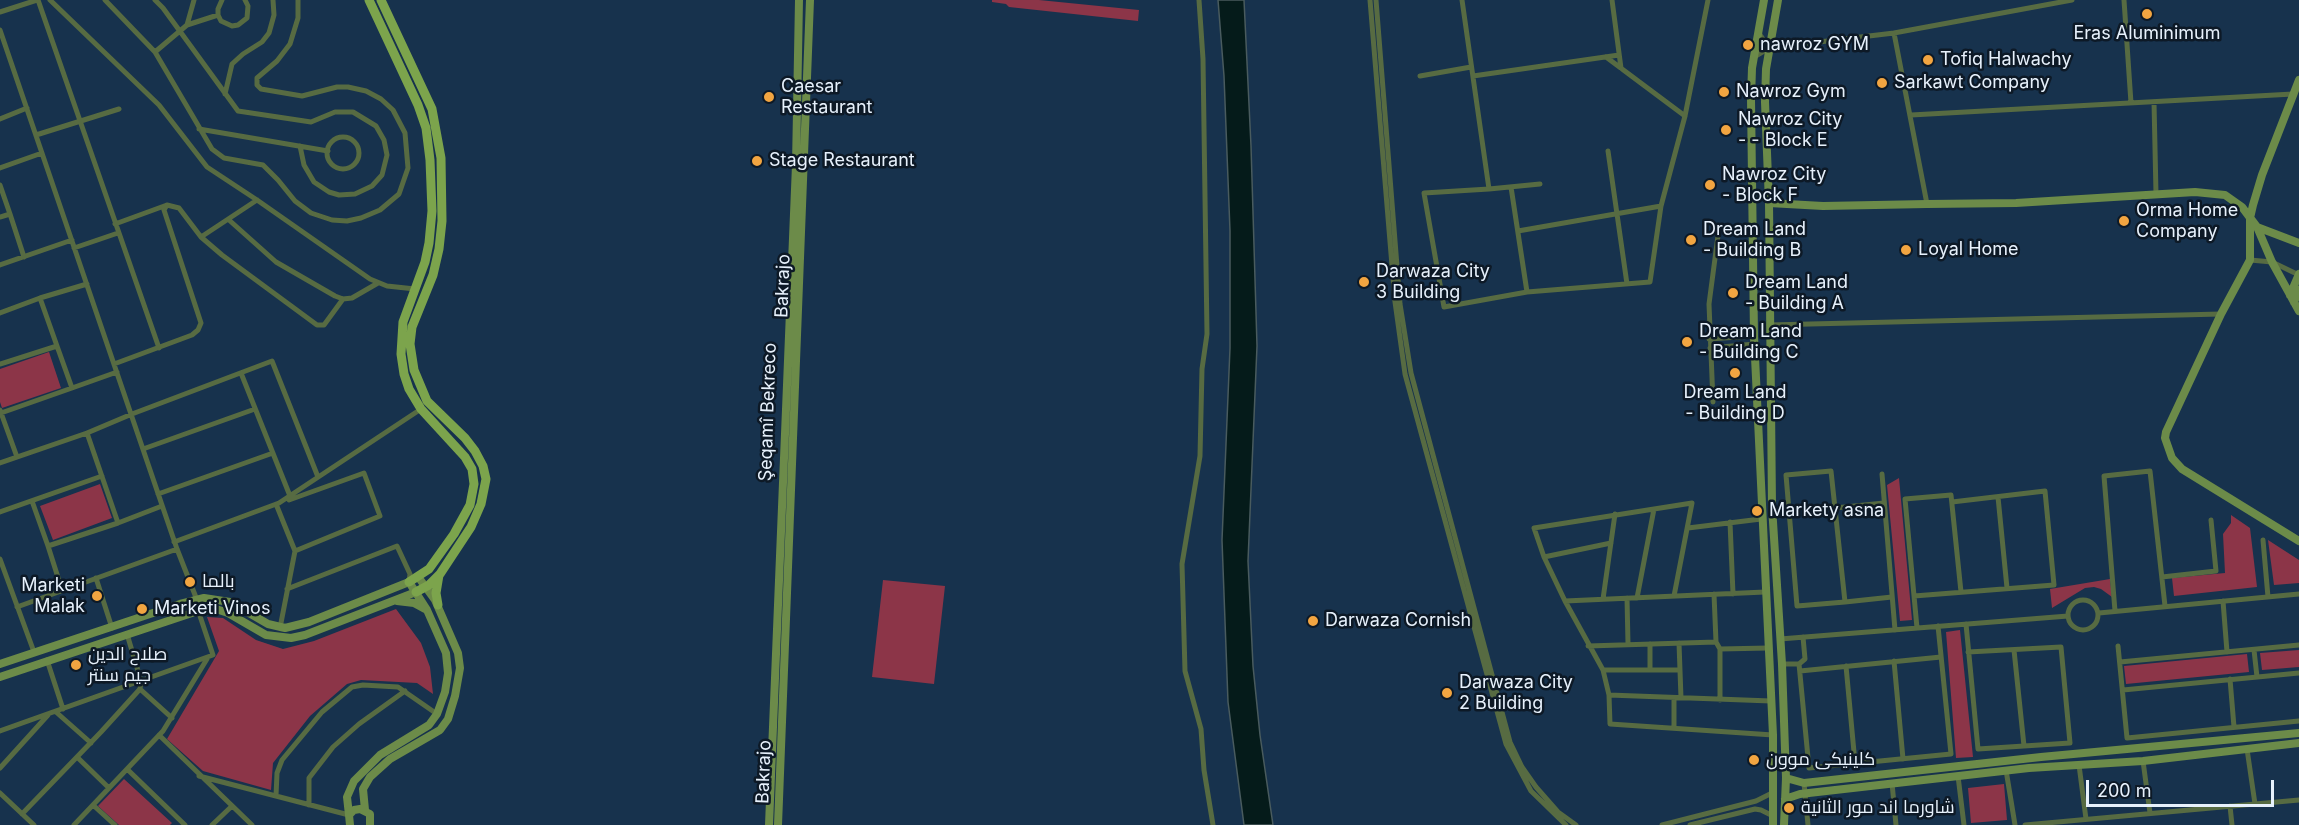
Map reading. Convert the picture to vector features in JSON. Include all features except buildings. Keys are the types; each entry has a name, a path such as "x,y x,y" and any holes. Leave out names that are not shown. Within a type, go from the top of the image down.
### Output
{"main road":[{"path":"0,664 197,600 210,598 230,602 268,624 280,628 309,622 413,578 435,561 463,519 470,505 474,484 472,469 465,457 421,409 409,389 400,354 403,322 425,262 431,228 429,142 418,105 369,0"},
{"path":"0,676 210,608 221,610 267,635 291,638 305,635 426,587 440,574 478,512 485,487 485,472 480,459 470,444 427,401 418,382 411,355 412,327 433,275 439,249 442,221 441,158 432,109 381,0"},
{"name":"Şeqamî Bekreco","path":"769,825 800,145 799,0"},
{"name":"Bakrajo","path":"778,825 800,145 810,0"},
{"path":"1764,0 1752,68 1755,340 1761,519 1773,735 1773,821"},
{"path":"1778,0 1766,69 1765,102 1769,203 1772,506 1782,664 1786,781 1784,825"},
{"path":"1759,27 1773,27"},
{"path":"1752,68 1759,66 1766,69"},
{"path":"2299,80 2262,175 2250,218 2250,260 2221,314 2165,438 2168,451 2182,469 2299,541"},
{"path":"1769,203 1823,206 2016,202 2195,192 2225,195 2242,207 2257,227 2272,262 2299,312"},
{"path":"2257,227 2299,243"},
{"path":"2292,298 2299,274"},
{"path":"2292,298 2299,290"},
{"path":"400,354 411,355"},
{"path":"1760,485 1766,490 1772,487"},
{"path":"1761,505 1765,500 1772,506"},
{"path":"438,605 436,593 440,574"},
{"path":"382,825 370,824 371,817 365,810 363,789 370,777 390,759 437,733 446,723 453,705 459,677 459,661 455,645 438,605 426,587 413,578"},
{"path":"348,822 348,792 359,775 385,751 429,725 437,714 445,692 448,659 427,610 416,592 413,578"},
{"path":"386,591 391,601"},
{"path":"391,601 414,603 427,610"},
{"path":"1774,777 1777,783 1786,781 1804,783 2299,733"},
{"path":"1785,799 1805,793 2006,770 2143,761 2299,743"},
{"path":"2110,751 2112,763"},
{"path":"348,822 356,809 365,810"}],"street":[{"path":"0,12 37,0 159,348"},
{"path":"50,0 159,105 207,167 378,283 415,289"},
{"path":"105,0 155,52 212,149 224,158 262,165 278,180 294,201 320,217 347,221 361,218 380,210 399,194 408,168 407,140 393,110 381,99 366,91 348,87 325,89 302,96 261,89 257,85 257,78 284,53 295,32 298,0"},
{"path":"155,0 238,111 311,122 335,112 353,112 375,126 384,140 387,155 382,175 372,186 355,194 339,195 329,192 314,182 304,165 300,146"},
{"path":"187,25 194,0"},
{"path":"222,0 218,15 226,24 238,26 249,12 245,0"},
{"path":"225,94 232,64 238,57 262,42 269,33 274,15 273,0"},
{"path":"1198,0 1203,59 1207,334 1202,369 1200,456 1182,564 1185,671 1201,729 1204,770 1213,825"},
{"path":"1370,0 1395,302 1405,374 1506,744 1531,791 1566,825"},
{"path":"1376,0 1400,304 1411,373 1510,742 1522,767 1536,787 1558,812 1576,825"},
{"path":"1462,0 1489,189"},
{"path":"1612,0 1621,68"},
{"path":"1540,184 1424,193 1444,307 1527,292 1650,282 1661,206 1685,116 1708,0"},
{"path":"1754,57 1769,48 1894,33 2072,0"},
{"path":"2124,0 2131,104"},
{"path":"155,52 187,25 218,15"},
{"path":"1759,27 1769,48"},
{"path":"0,30 174,542 197,600"},
{"path":"1894,33 1927,204"},
{"path":"1473,76 1619,55"},
{"path":"1606,57 1685,116"},
{"path":"1420,76 1471,67"},
{"path":"1911,115 2293,94"},
{"path":"2154,102 2156,194"},
{"path":"0,119 27,108"},
{"path":"36,135 119,109"},
{"path":"199,129 328,151"},
{"path":"348,138 357,145 358,158 350,167 338,168 329,160 328,151 331,143 336,139 348,138"},
{"path":"1608,151 1628,284"},
{"path":"0,168 42,153"},
{"path":"0,185 24,257"},
{"path":"1511,187 1527,292"},
{"path":"201,237 257,200"},
{"path":"115,224 167,205 179,208 201,237 222,255 317,325 324,325 344,299"},
{"path":"114,364 192,335 201,323 164,210 167,205"},
{"path":"1518,231 1661,206"},
{"path":"0,217 10,214"},
{"path":"229,220 280,265 344,299 352,298 378,283"},
{"path":"1713,402 1709,304 1719,228"},
{"path":"74,248 118,233"},
{"path":"0,266 72,240"},
{"path":"2250,260 2272,262 2299,274"},
{"path":"0,313 87,284"},
{"path":"40,298 72,388"},
{"path":"1769,325 2221,314"},
{"path":"1709,339 1755,340"},
{"path":"1710,348 1755,340"},
{"path":"0,364 57,346"},
{"path":"0,463 87,433 272,361 318,477"},
{"path":"17,457 1,412 117,372"},
{"path":"241,373 290,496"},
{"path":"143,449 255,409"},
{"path":"277,504 421,409"},
{"path":"87,433 118,524"},
{"path":"158,494 273,453"},
{"path":"1845,602 1830,471 1786,475 1797,606 1845,602 1892,597"},
{"path":"2115,611 2104,476 2150,471 2165,606"},
{"path":"174,542 364,473 380,516 295,551"},
{"path":"1882,474 1895,630"},
{"path":"0,512 102,476"},
{"path":"1914,596 2054,585 2045,491 1952,502"},
{"path":"1917,628 1905,499 1951,495 1961,592"},
{"path":"1998,497 2007,588"},
{"path":"32,501 62,590"},
{"path":"1674,596 1692,503 1534,528 1544,557 1565,601 1603,670 1609,695 1611,725 1773,735"},
{"path":"1835,508 1884,503"},
{"path":"277,504 295,551 280,628"},
{"path":"48,546 118,524 162,506"},
{"path":"1637,598 1654,509"},
{"path":"1603,599 1615,514"},
{"path":"1688,528 1761,519"},
{"path":"2162,578 2216,571 2211,520"},
{"path":"1730,522 1733,594"},
{"path":"2263,540 2268,597"},
{"path":"1544,557 1611,543"},
{"path":"287,589 397,546 413,578"},
{"path":"17,606 177,549"},
{"path":"0,559 3,576 17,606 33,652"},
{"path":"96,578 112,628"},
{"path":"1565,601 1765,592"},
{"path":"1714,594 1716,642 1720,649 1720,700"},
{"path":"2099,613 2299,594"},
{"path":"1627,598 1628,644"},
{"path":"2081,599 2092,601 2099,613 2096,624 2083,630 2074,627 2068,616 2072,604 2081,599"},
{"path":"2223,601 2227,652"},
{"path":"0,731 207,659 213,655 213,651 198,610"},
{"path":"1780,639 2068,616"},
{"path":"1966,624 1968,652 1978,749 2070,743 2061,647 1968,652"},
{"path":"1799,664 1809,768 1951,754 1938,626"},
{"path":"22,814 140,689 141,681 127,634"},
{"path":"1782,664 1799,664 1805,659 1803,638"},
{"path":"1588,646 1716,642"},
{"path":"1674,728 1680,670 1679,643"},
{"path":"1650,644 1650,670"},
{"path":"2120,662 2299,645"},
{"path":"2118,646 2127,738 2299,721"},
{"path":"1720,649 1768,648"},
{"path":"2014,650 2024,746"},
{"path":"2253,650 2257,677"},
{"path":"1800,671 1941,657"},
{"path":"74,825 159,735 172,718 207,659"},
{"path":"47,660 63,709"},
{"path":"1894,661 1904,759"},
{"path":"1846,666 1855,763"},
{"path":"1603,670 1680,670"},
{"path":"2123,690 2299,673"},
{"path":"2230,679 2234,727"},
{"path":"276,796 277,773 282,760 322,712 352,687 359,685 392,686 437,714"},
{"path":"140,689 172,718"},
{"path":"309,804 309,778 333,747 359,724 405,692"},
{"path":"1609,695 1771,701"},
{"path":"52,713 91,743"},
{"path":"0,768 52,713"},
{"path":"159,735 252,825"},
{"path":"2247,749 2255,804"},
{"path":"77,757 109,788"},
{"path":"2143,761 2150,813"},
{"path":"2079,765 2086,819"},
{"path":"127,769 181,824"},
{"path":"2006,770 2015,825"},
{"path":"199,776 309,804 348,822"},
{"path":"1958,776 1964,825"},
{"path":"1804,783 1808,825"},
{"path":"1892,783 1896,825"},
{"path":"1662,825 1744,804 1774,792"},
{"path":"0,793 34,825"},
{"path":"2025,825 2299,800"},
{"path":"93,805 115,825"},
{"path":"212,825 232,806"},
{"path":"2230,806 2232,825"},
{"path":"1690,825 1755,809 1761,810 1773,821"}],"shaded area":[{"path":"992,0 1039,0 1139,10 1138,21 1009,7 1006,4 992,2"},
{"path":"1218,0 1244,0 1257,346 1248,561 1253,666 1273,825 1244,825 1228,702 1222,540 1230,348 1230,231 1224,76"},
{"path":"49,352 61,388 2,408 0,369"},
{"path":"1899,478 1912,620 1900,621 1887,485"},
{"path":"100,484 112,518 53,540 40,506"},
{"path":"2231,515 2250,528 2257,587 2174,596 2172,578 2225,573 2223,534 2231,523"},
{"path":"2268,540 2299,560 2299,583 2274,585"},
{"path":"2110,579 2112,597 2101,589 2085,588 2052,608 2050,589"},
{"path":"883,580 945,586 934,684 872,677"},
{"path":"396,609 421,643 430,667 433,694 417,683 361,680 347,684 310,716 273,763 271,790 203,771 167,739 219,651 207,617 223,618 256,640 283,649 314,641"},
{"path":"1960,630 1973,757 1956,758 1946,632"},
{"path":"2299,650 2299,667 2262,670 2260,653"},
{"path":"2247,654 2249,672 2126,684 2124,666"},
{"path":"124,779 172,823 170,825 119,825 98,806"},
{"path":"2004,784 2007,820 1971,823 1968,788"}],"place":[{"name":"Eras Aluminimum","path":"2147,14"},
{"name":"nawroz GYM","path":"1748,45"},
{"name":"Tofiq Halwachy","path":"1928,60"},
{"name":"Sarkawt Company","path":"1882,83"},
{"name":"Nawroz Gym","path":"1724,92"},
{"name":"Caesar Restaurant","path":"769,97"},
{"name":"Nawroz City - - Block E","path":"1726,130"},
{"name":"Stage Restaurant","path":"757,161"},
{"name":"Nawroz City - Block F","path":"1710,185"},
{"name":"Orma Home Company","path":"2124,221"},
{"name":"Dream Land - Building B","path":"1691,240"},
{"name":"Loyal Home","path":"1906,250"},
{"name":"Darwaza City 3 Building","path":"1364,282"},
{"name":"Dream Land - Building A","path":"1733,293"},
{"name":"Dream Land - Building C","path":"1687,342"},
{"name":"Dream Land - Building D","path":"1735,373"},
{"name":"Markety asna","path":"1757,511"},
{"name":"بالما","path":"190,582"},
{"name":"Marketi Malak","path":"97,596"},
{"name":"Marketi Vinos","path":"142,609"},
{"name":"Darwaza Cornish","path":"1313,621"},
{"name":"صلاح الدين جيم سنتر","path":"76,665"},
{"name":"Darwaza City 2 Building","path":"1447,693"},
{"name":"کلینیکی موون","path":"1754,760"},
{"name":"شاورما اند مور الثانية","path":"1789,808"}]}
